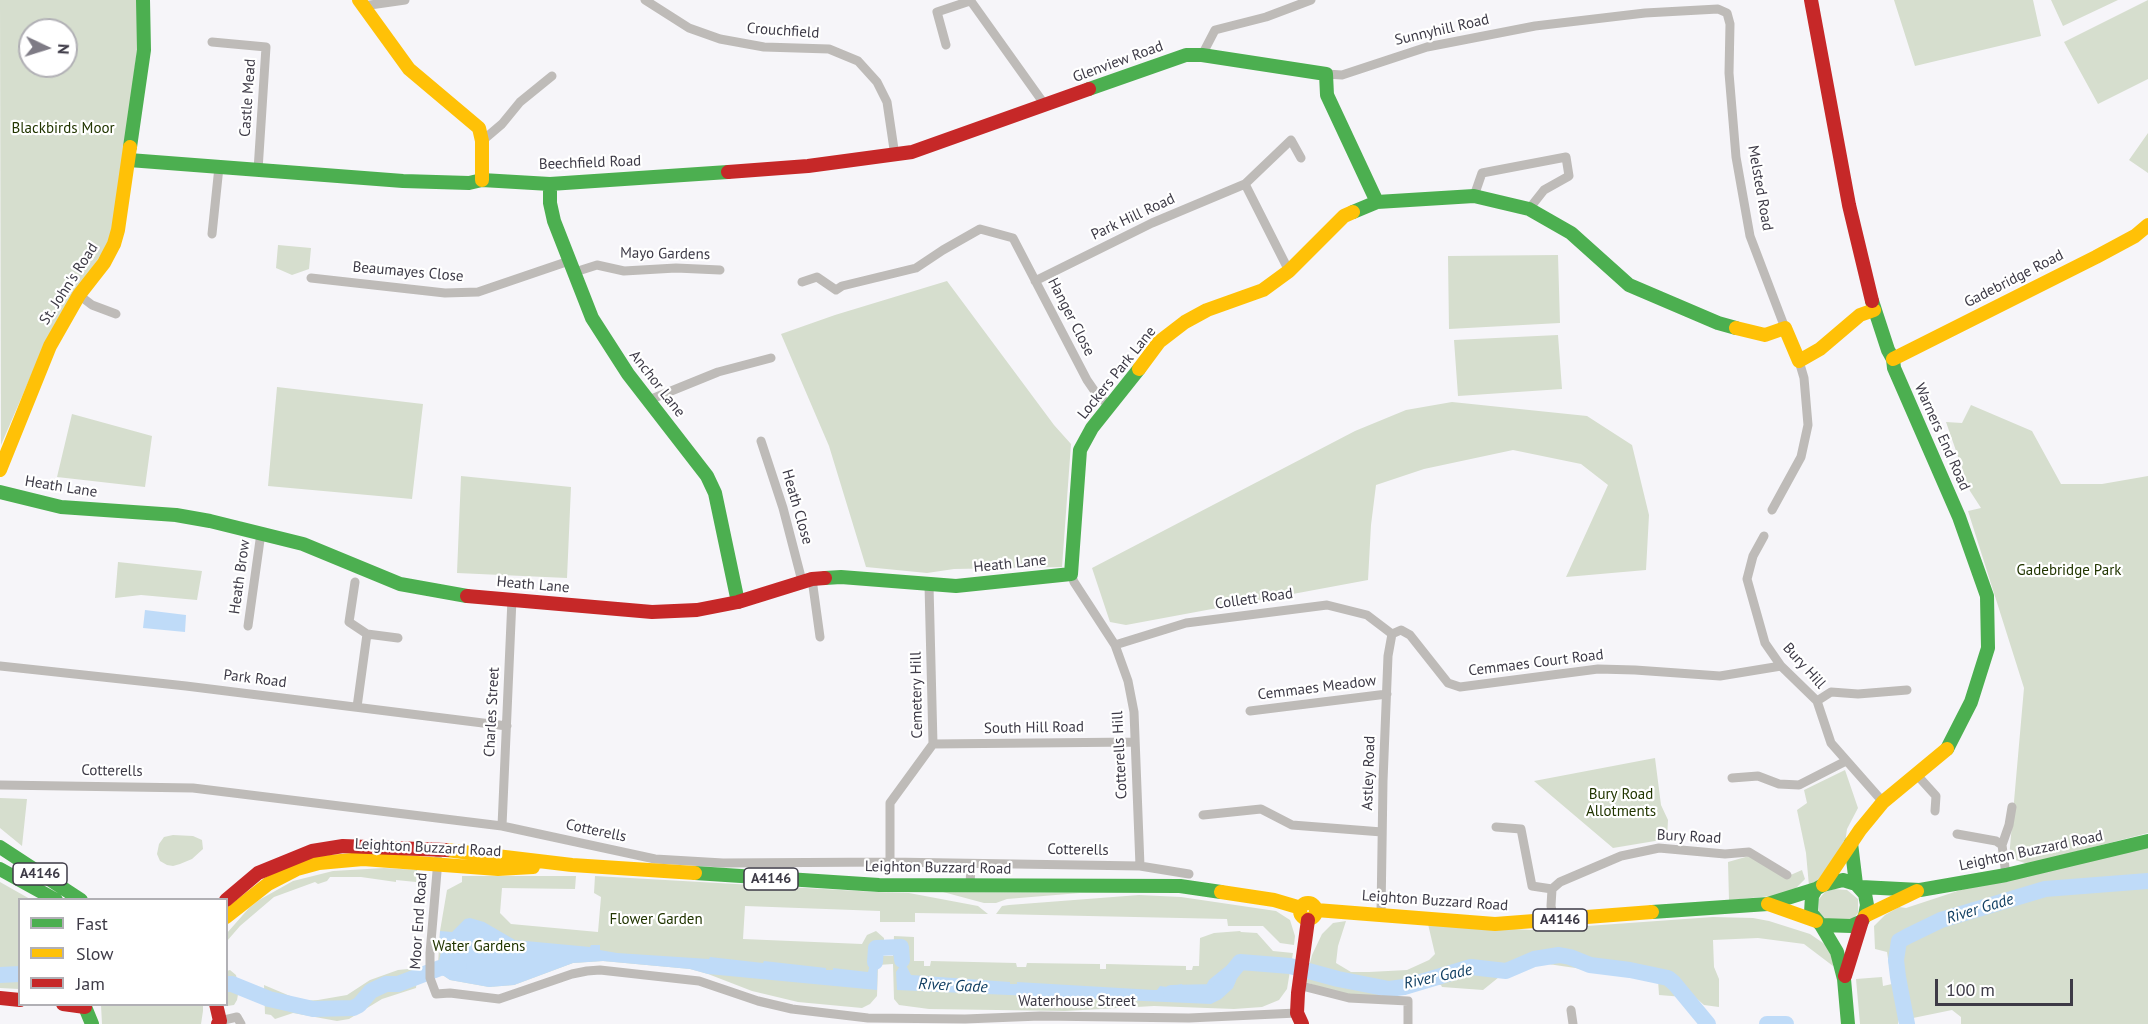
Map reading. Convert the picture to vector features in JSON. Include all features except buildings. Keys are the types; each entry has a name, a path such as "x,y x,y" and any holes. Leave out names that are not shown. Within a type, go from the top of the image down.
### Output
{"street":[{"name":"St. John's Road","path":"1,462 50,346 79,295 104,263 114,244 129,160 144,50 143,0"},
{"path":"361,3 405,0"},
{"name":"Crouchfield","path":"645,0 689,28 720,39 764,47 829,49 858,61 877,81 887,102 895,156"},
{"path":"946,45 937,12 970,0 1045,105"},
{"path":"1202,55 1215,30 1266,17 1311,0"},
{"name":"Warners End Road","path":"1811,0 1849,205 1874,310 1893,358 1894,368 1959,517 1987,596 1988,648 1971,702 1946,750 1883,802 1819,887"},
{"path":"361,3 409,69 479,128 482,141 482,180"},
{"name":"Sunnyhill Road","path":"1202,55 1342,75 1427,47 1534,26 1714,4 1727,13"},
{"name":"Melsted Road","path":"1727,13 1731,24 1729,73 1736,157 1750,236 1799,361"},
{"name":"Castle Mead","path":"212,42 266,47 258,170"},
{"name":"Glenview Road","path":"1045,105 1186,55 1202,55"},
{"path":"1326,74 1327,95 1377,202"},
{"path":"482,141 502,124 520,102 552,76"},
{"name":"Beechfield Road","path":"129,160 403,181 470,183 482,180 550,184 808,166 895,156 1045,105"},
{"name":"Park Hill Road","path":"1035,280 1152,223 1245,184 1291,140 1301,158"},
{"path":"1474,196 1482,173 1566,157 1569,176 1544,190 1528,209"},
{"path":"212,234 219,167"},
{"name":"Anchor Lane","path":"550,184 550,203 554,221 592,318 614,354 707,476 715,493 738,602"},
{"path":"1245,184 1289,272"},
{"name":"Lockers Park Lane","path":"1071,574 1080,450 1092,428 1159,342 1185,322 1207,310 1263,290 1289,272 1344,216 1377,202 1474,196 1528,209 1571,233 1629,285 1712,322 1765,335 1785,328"},
{"name":"Gadebridge Road","path":"1893,358 2096,257 2135,236 2148,225"},
{"name":"Hanger Close","path":"802,282 817,277 836,290 842,286 916,268 980,229 1013,238 1087,380 1098,396 1109,405"},
{"name":"Mayo Gardens","path":"572,266 597,265 624,271 676,268 720,270"},
{"name":"Beaumayes Close","path":"311,278 445,293 478,292 572,266"},
{"path":"79,295 92,305 116,314"},
{"path":"1772,510 1801,457 1808,425 1804,378 1799,361 1820,349 1860,315 1874,310"},
{"path":"649,400 718,372 771,358"},
{"name":"Heath Close","path":"761,441 807,580 820,637"},
{"name":"Heath Lane","path":"0,492 61,507 176,516 261,533 315,549 400,584 420,589 474,597 608,610 652,612 696,610 738,602 807,580 842,577 956,586 1071,574"},
{"name":"Heath Brow","path":"248,626 261,533"},
{"name":"Bury Hill","path":"1764,536 1753,556 1747,579 1764,643 1780,666 1816,701 1831,743 1883,802"},
{"path":"1071,574 1115,645"},
{"path":"355,582 349,622 367,634 398,638"},
{"name":"Cemetery Hill","path":"890,862 890,803 933,744 929,585"},
{"name":"Charles Street","path":"502,826 512,599"},
{"name":"Collett Road","path":"1115,645 1186,623 1327,605 1366,615 1392,633"},
{"name":"Cemmaes Court Road","path":"1392,633 1401,630 1410,635 1448,683 1460,687 1598,669 1720,676 1780,666"},
{"name":"Astley Road","path":"1381,913 1388,656 1392,633"},
{"path":"357,707 367,634"},
{"name":"Cotterells Hill","path":"1115,645 1128,681 1134,712 1140,866"},
{"name":"Park Road","path":"0,666 186,686 507,726"},
{"path":"1816,701 1831,692 1858,694 1907,690"},
{"name":"Cemmaes Meadow","path":"1250,711 1387,694"},
{"name":"South Hill Road","path":"933,744 1135,742"},
{"path":"1732,778 1758,776 1779,784 1799,785 1846,762"},
{"path":"1917,775 1936,796 1935,811"},
{"name":"Cotterells","path":"0,785 193,788 502,826 655,859 762,864 890,862 1140,866 1189,873"},
{"path":"2006,875 2002,845 2012,807"},
{"path":"1203,815 1261,809 1292,825 1382,832"},
{"path":"1496,827 1521,829 1532,886 1552,889 1551,906 1554,921"},
{"path":"1957,834 1995,841 2002,845"},
{"name":"Leighton Buzzard Road","path":"1859,886 1920,890 2006,875 2148,841"},
{"path":"1844,980 1863,919 1866,900 1859,886 1851,843"},
{"name":"Leighton Buzzard Road","path":"228,898 258,873 312,851 343,846 438,849 572,865 867,885 1179,886 1274,900 1308,912 1381,913 1414,918 1495,924 1768,904 1819,887"},
{"name":"A4146","path":"0,847 78,898"},
{"name":"Bury Road","path":"1552,889 1560,882 1621,856 1659,848 1725,854 1749,852 1787,875"},
{"name":"Moor End Road","path":"436,994 430,978 430,953 438,849"},
{"name":"Leighton Buzzard Road","path":"228,915 268,884 297,869 319,862 363,859 498,869 572,865"},
{"path":"970,886 971,864"},
{"path":"0,869 52,898"},
{"path":"1848,1024 1844,980 1837,952 1810,907 1812,896 1819,887 1844,880 1859,886"},
{"name":"Leighton Buzzard Road","path":"1863,919 1920,890"},
{"name":"Leighton Buzzard Road","path":"1768,904 1818,923"},
{"path":"1299,1018 1299,982 1308,912"},
{"path":"1818,923 1844,927 1857,925 1863,919"},
{"name":"Waterhouse Street","path":"436,994 450,993 498,999 572,974 587,970 600,970 699,981 758,1001 792,1009 887,1021 1189,1021 1299,1018"},
{"path":"1299,982 1349,998 1408,1001 1408,1024"},
{"path":"0,998 18,1000"},
{"path":"86,1006 92,1024"},
{"path":"216,1006 220,1023 237,1017 241,1024"},
{"path":"1571,1010 1573,1024"}],"green space":[{"name":"Blackbirds Moor","path":"0,0 137,0 138,43 123,159 108,244 46,341 1,445"},
{"path":"1894,0 2033,0 2041,36 1915,66"},
{"path":"2051,0 2118,0 2063,26"},
{"path":"2148,0 2148,79 2098,104 2064,42"},
{"path":"2148,133 2148,173 2129,160"},
{"path":"278,245 311,248 309,269 292,275 276,268"},
{"path":"1558,255 1560,323 1449,329 1448,256"},
{"path":"947,281 1054,425 1071,444 1062,567 954,569 927,573 866,567 829,446 781,334"},
{"path":"1558,335 1562,389 1458,396 1454,340"},
{"path":"277,387 423,404 412,499 268,486"},
{"path":"1452,402 1587,416 1632,445 1649,515 1646,570 1566,577 1608,485 1581,464 1513,450 1424,469 1376,485 1368,580 1126,625 1110,622 1092,568 1355,431 1406,410"},
{"name":"Gadebridge Park","path":"1971,405 2032,431 2061,484 2102,484 2148,476 2148,833 2028,864 2009,858 2024,688 1968,511 1981,508 1970,491 1946,422 1962,423"},
{"path":"72,414 152,436 145,487 57,477"},
{"path":"461,476 571,487 567,578 457,573"},
{"path":"118,562 202,571 197,600 141,595 115,598"},
{"name":"Bury Road Allotments","path":"1655,758 1661,805 1668,820 1667,839 1613,848 1534,781"},
{"path":"1845,770 1858,808 1847,829 1845,843 1815,884 1809,886 1806,853 1797,810 1807,803 1804,790"},
{"path":"0,798 27,799 22,846 0,828"},
{"path":"193,836 202,840 203,849 192,859 173,866 167,865 160,861 157,854 159,844 164,837"},
{"path":"2148,841 2148,1024 1961,1024 1961,1017 1952,1010 1913,1018 1899,1018 1898,1024 1860,1024 1856,979 1882,977 1883,986 1892,984 1887,952 1875,949 1874,926 1885,915 1899,907 1906,908 2006,875"},
{"path":"1749,856 1786,877 1802,870 1805,879 1794,890 1783,895 1729,900 1728,862"},
{"path":"384,868 417,870 416,882 330,877 327,881 318,884 315,882 274,897 240,926 228,940 228,932 259,900 293,881 333,871"},
{"name":"Water Gardens","path":"462,876 576,876 575,889 502,888 500,913 511,924 598,932 601,897 594,893 595,876 909,893 978,906 988,914 915,913 915,922 880,922 880,911 745,906 743,939 862,944 867,935 876,931 884,938 884,951 879,951 879,956 893,956 894,936 914,937 914,961 924,961 924,966 930,966 931,961 1016,963 1017,967 1026,967 1027,963 1100,964 1100,969 1106,969 1106,964 1186,966 1186,970 1192,970 1193,966 1199,966 1200,938 1214,933 1240,931 1257,933 1273,951 1293,953 1287,989 1279,1000 1262,1007 1234,1009 1154,1006 1065,1011 929,1009 899,1005 894,999 893,964 878,965 877,996 870,1004 862,1008 798,1002 752,991 690,969 603,961 573,963 514,985 489,987 450,980 441,974 438,965 440,931 447,890 462,882"},
{"path":"0,882 28,898 18,898 18,989 0,988"},
{"path":"1834,889 1847,890 1858,899 1858,913 1852,920 1825,920 1819,913 1819,899 1825,892"},
{"path":"943,892 1080,893 984,903"},
{"path":"1139,895 1181,897 1276,911 1290,920 1295,936 1294,945 1280,943 1263,926 1228,926 1227,919 996,914 1002,906 1009,905"},
{"path":"1713,917 1753,918 1810,934 1826,945 1835,963 1833,966 1804,944 1758,938 1713,940 1714,967 1719,979 1719,1007 1704,1005 1696,998 1659,995 1658,980 1541,963 1509,969 1483,990 1442,987 1433,984 1405,990 1401,995 1345,995 1305,982 1312,955 1322,934 1333,923 1346,921 1338,946 1336,963 1351,972 1369,972 1407,970 1429,960 1435,954 1428,924 1531,930"},
{"path":"418,968 416,988 382,999 349,1019 337,1021 293,1013 275,1019 265,1014 264,985 302,1001 318,1000 347,995 370,980 398,970"},
{"path":"228,971 236,975 239,989 234,1005 228,1006"},
{"path":"101,1006 203,1006 201,1024 102,1024"}],"water":[{"path":"145,610 186,615 185,632 143,628"},
{"name":"Water Gardens","path":"465,919 484,922 515,940 590,947 600,945 600,950 617,953 709,959 710,957 763,963 764,961 826,968 826,970 833,970 833,968 868,972 875,946 884,945 883,950 878,951 877,990 708,974 690,969 603,961 573,963 514,985 489,987 450,980 441,974 438,965 441,952 439,952 440,931 452,932"},
{"path":"894,944 902,945 904,961 911,975 1010,982 1010,984 1017,984 1017,982 1157,990 1160,986 1182,984 1183,992 1202,993 1209,980 1235,959 1240,961 1240,965 1233,988 1221,999 1211,1004 897,990 896,972 900,966 900,950 894,950"}],"waterway":[{"name":"River Gade","path":"1907,1024 1896,960 1899,941 1941,920 2045,889 2148,881"},
{"name":"River Gade","path":"875,962 876,948 901,947 902,960"},
{"name":"River Gade","path":"1171,993 1216,992 1240,962 1290,966 1338,979 1389,989 1404,987 1471,967 1506,971 1534,959 1559,955 1590,965 1668,978 1708,1024"},
{"name":"River Gade","path":"228,984 269,999 313,1009 353,1008 359,1005 371,991 386,984 398,984 440,968 459,966"},
{"name":"River Gade","path":"0,975 18,974"},
{"name":"River Gade","path":"1767,1024 1786,1024"}],"traffic: fast":[{"path":"130,147 144,50 143,0"},
{"path":"1089,89 1186,55 1202,55 1326,74 1327,95 1377,202"},
{"path":"129,160 403,181 469,183 482,180 550,184 728,172"},
{"path":"550,184 550,203 554,221 592,318 628,374 707,476 715,493 738,602"},
{"path":"1353,212 1377,202 1474,196 1529,209 1571,233 1629,285 1718,323 1736,328"},
{"path":"1872,301 1893,359 1894,368 1959,517 1987,596 1988,648 1971,702 1947,749"},
{"path":"825,578 841,577 956,586 1071,574 1080,450 1092,428 1139,369"},
{"path":"0,492 61,507 176,515 210,521 303,544 400,584 467,596"},
{"path":"1861,887 1920,890 2006,875 2148,841"},
{"path":"1851,843 1856,884"},
{"path":"0,847 78,898"},
{"path":"0,869 52,898"},
{"path":"695,873 879,885 1180,886 1221,892"},
{"path":"1843,880 1856,884 1865,894 1867,905 1865,916 1862,921 1851,926 1821,925 1811,913 1812,896 1816,889 1823,885 1843,880"},
{"path":"1652,912 1768,904 1816,889"},
{"path":"1821,925 1837,952 1844,979 1848,1024"},
{"path":"85,1007 92,1024"}],"traffic: slow":[{"path":"359,0 409,69 479,128 482,141 482,180"},
{"path":"0,470 50,346 79,295 104,263 114,244 130,147"},
{"path":"1139,369 1159,342 1185,322 1207,310 1263,290 1289,271 1344,216 1353,212"},
{"path":"1893,359 2096,257 2135,236 2148,225"},
{"path":"1736,328 1765,335 1785,328 1799,361 1820,349 1860,315 1874,310"},
{"path":"1823,885 1860,830 1883,802 1947,749"},
{"path":"446,850 572,865 695,873"},
{"path":"228,915 268,884 297,869 319,863 363,859 498,869 533,867"},
{"path":"1865,916 1917,891"},
{"path":"1221,892 1274,900 1301,908"},
{"path":"1308,903 1314,905 1316,911 1314,917 1308,919 1302,917 1300,911 1302,905 1308,903"},
{"path":"1768,904 1816,921"},
{"path":"1316,910 1495,924 1652,912"}],"traffic: jam":[{"path":"1811,0 1849,205 1872,301"},
{"path":"728,172 808,166 912,152 1089,89"},
{"path":"467,596 652,612 697,610 738,602 812,579 825,578"},
{"path":"228,898 258,873 312,851 343,846 446,850"},
{"path":"1302,1024 1297,1013 1298,993 1308,920"},
{"path":"1845,976 1862,921"},
{"path":"0,998 18,1000"},
{"path":"78,1006 85,1007"},
{"path":"216,1006 220,1021 218,1024"}],"park label":[{"name":"Flower Garden","path":"656,920"}]}
